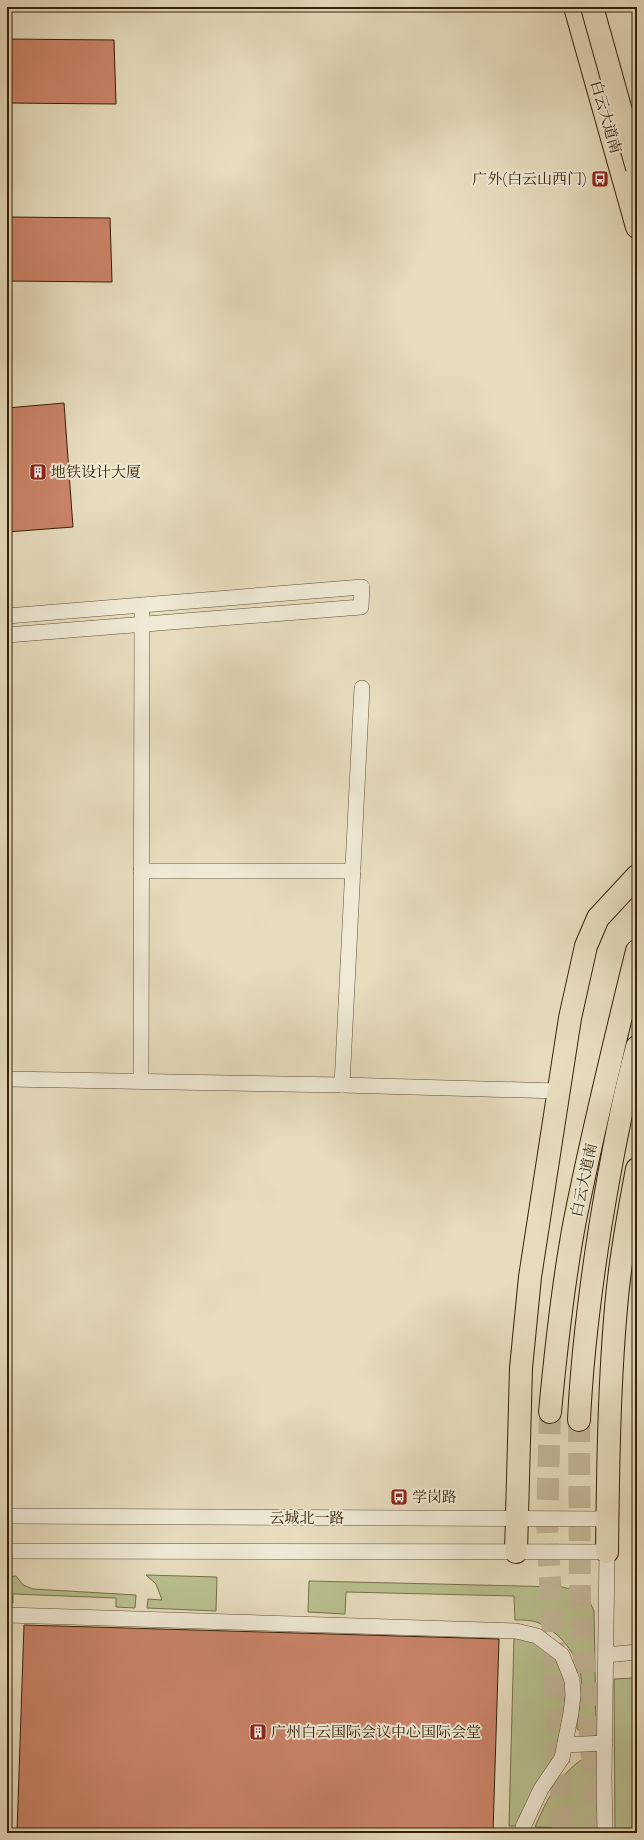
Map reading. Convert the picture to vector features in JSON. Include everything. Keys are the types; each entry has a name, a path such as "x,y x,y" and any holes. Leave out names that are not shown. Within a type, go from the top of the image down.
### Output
{"highway":[{"name":"白云大道南","path":"607,7 637,112"},
{"path":"628,7 637,42"},
{"name":"白云大道南","path":"582,9 637,168"},
{"name":"白云大道南","path":"582,9 637,226"},
{"path":"516,1552 521,1368 530,1277 570,1018 586,946 598,918 637,876"},
{"name":"白云大道南","path":"550,1412 559,1324 575,1221 609,1064 637,951"},
{"name":"白云大道南","path":"579,1420 582,1361 593,1274 608,1178 628,1081 637,1046"},
{"path":"607,1552 609,1440 617,1297 627,1224 637,1169"}],"street":[{"path":"582,9 607,7"},
{"path":"7,616 362,587 361,607 7,635"},
{"path":"141,1081 142,605"},
{"path":"342,1085 362,688"},
{"path":"141,871 353,871"},
{"path":"7,1079 342,1085 558,1091"},
{"name":"云城北一路","path":"7,1516 607,1519"},
{"path":"7,1550 607,1552 605,1743 606,1833"},
{"path":"7,1615 516,1630 537,1636 546,1641 562,1655 568,1666 572,1680 573,1695 562,1758 533,1806 523,1826 523,1833"},
{"path":"606,1655 637,1652"},
{"path":"565,1745 605,1743"}],"green space":[{"path":"146,1575 217,1577 216,1611 147,1608 148,1599 162,1600 156,1584"},
{"path":"16,1576 23,1585 33,1589 136,1595 135,1608 116,1607 116,1598 13,1594 13,1603 7,1603 7,1577"},
{"path":"309,1581 563,1587 586,1594 594,1611 596,1727 584,1732 577,1729 582,1683 579,1668 571,1652 560,1638 547,1627 533,1621 515,1620 514,1596 346,1592 345,1614 308,1612"},
{"path":"514,1637 529,1640 547,1649 553,1655 558,1661 561,1669 565,1693 564,1713 554,1752 518,1826 509,1826"},
{"path":"635,1678 637,1833 615,1833 614,1679"},
{"path":"589,1756 596,1758 598,1833 567,1833 567,1828 535,1827 556,1786 571,1768 579,1761"}],"building":[{"path":"7,39 114,40 116,104 7,103"},
{"path":"7,217 110,218 112,282 7,281"},
{"name":"地铁设计大厦","path":"64,403 73,527 7,532 7,408"},
{"name":"广州白云国际会议中心国际会堂","path":"24,1625 499,1639 493,1833 17,1833"}],"tunnel":[{"path":"550,1412 547,1523 563,1833"},
{"path":"579,1420 580,1610 598,1833"}],"place":[{"name":"广外(白云山西门)","path":"600,179"},
{"name":"地铁设计大厦","path":"38,472"},
{"name":"学岗路","path":"399,1497"},
{"name":"广州白云国际会议中心国际会堂","path":"258,1732"}]}
